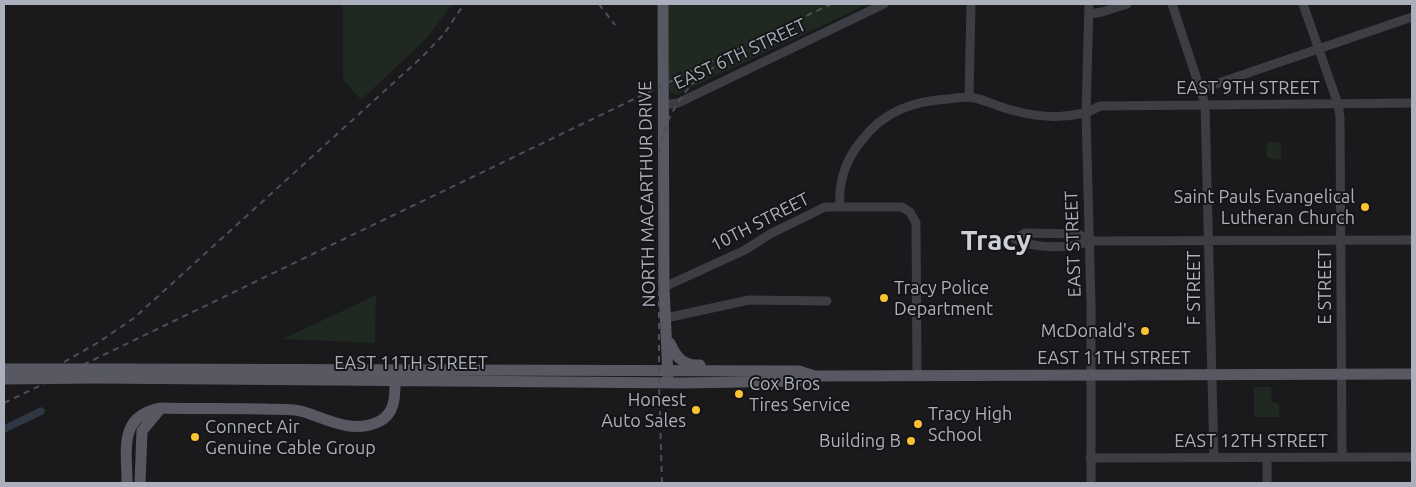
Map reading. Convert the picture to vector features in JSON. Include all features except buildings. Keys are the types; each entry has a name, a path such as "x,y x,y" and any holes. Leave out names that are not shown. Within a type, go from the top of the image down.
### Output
{"main road":[{"name":"NORTH MACARTHUR DRIVE","path":"663,4 664,287 668,339 668,383"},
{"path":"668,339 680,359 688,364 737,366 756,372"},
{"name":"EAST 11TH STREET","path":"4,370 115,369 668,383 798,381 817,376 1412,374"},
{"name":"EAST 11TH STREET","path":"4,379 668,370 799,371 817,376"},
{"path":"127,483 127,439 131,425 144,412 161,408 295,410 330,423 348,426 368,425 377,423 390,412 394,402 394,375"},
{"path":"140,483 142,430 161,408"}],"street":[{"name":"EAST 6TH STREET","path":"663,105 678,103 884,4"},
{"path":"840,206 839,194 843,172 852,152 866,133 884,118 915,103 969,97 971,4"},
{"name":"EAST STREET","path":"1089,4 1086,114 1090,241 1091,483"},
{"path":"1089,14 1128,4"},
{"name":"F STREET","path":"1172,4 1205,104 1210,241 1214,458"},
{"name":"E STREET","path":"1303,4 1338,104 1342,456"},
{"path":"1201,89 1412,17"},
{"name":"EAST 9TH STREET","path":"969,97 1030,114 1086,114 1100,106 1412,103"},
{"name":"10TH STREET","path":"664,287 745,250 770,234 816,210 840,206 902,208 914,216 917,234 917,376"},
{"path":"1090,241 1078,234 1025,233 1015,240 1025,244 1062,246 1079,245 1090,241 1412,240"},
{"path":"666,318 749,300 827,301"},
{"name":"EAST 12TH STREET","path":"1090,458 1412,456"},
{"path":"1267,458 1267,483"}],"shaded area":[{"path":"343,4 453,4 427,38 361,100 345,82 343,76"},
{"path":"669,4 868,4 676,95 670,92 669,87"},
{"path":"1268,142 1281,142 1281,160 1268,158 1266,152"},
{"path":"376,294 375,343 283,339 374,296"},
{"path":"1254,387 1271,387 1272,402 1279,404 1279,417 1254,417"},
{"path":"41,407 45,410 44,414 4,433 4,425"}],"railway":[{"path":"64,362 99,342 134,318 422,57 444,34 464,4"},
{"path":"599,4 615,25"},
{"path":"4,403 831,4"},
{"path":"662,483 659,383 659,153 666,127 678,102 696,81 718,65"}],"place":[{"name":"Saint Pauls Evangelical Lutheran Church","path":"1365,207"},
{"name":"Tracy Police Department","path":"884,298"},
{"name":"McDonald's","path":"1145,331"},
{"name":"Cox Bros Tires Service","path":"739,394"},
{"name":"Honest Auto Sales","path":"696,410"},
{"name":"Tracy High School","path":"918,424"},
{"name":"Connect Air Genuine Cable Group","path":"195,437"},
{"name":"Building B","path":"911,441"}],"district":[{"name":"Tracy","path":"996,241"}]}
